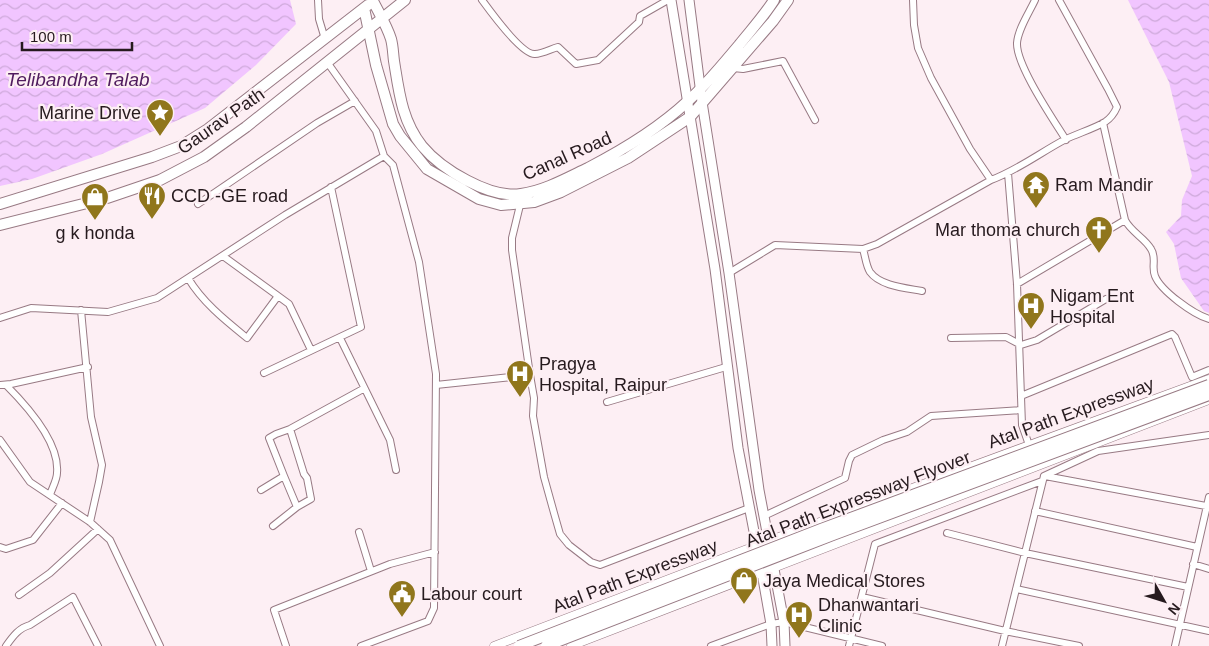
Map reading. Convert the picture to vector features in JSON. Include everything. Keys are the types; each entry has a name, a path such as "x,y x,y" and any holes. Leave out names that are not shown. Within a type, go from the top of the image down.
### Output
{"main road":[{"path":"0,204 152,157 181,146 208,130 325,39 362,4 373,0"},
{"name":"Canal Road","path":"373,0 391,40 401,108 410,128 421,144 429,154 449,169 486,190 521,199 621,151 687,102 762,18 774,0"},
{"name":"Gaurav Path","path":"0,225 107,198 160,180 204,157 246,127 405,0"},
{"path":"671,0 715,269 726,366 745,493 762,573 771,624 772,646"},
{"path":"689,0 700,89 729,273 759,490 784,622 785,646"},
{"path":"362,4 376,65 394,124 400,136 428,169 479,199 501,205 521,199 534,202 561,192 628,158 690,117 773,21 788,0"},
{"name":"Atal Path Expressway Flyover","path":"518,646 830,526 1209,385"},
{"name":"Atal Path Expressway Flyover","path":"546,646 842,532 1209,395"},
{"path":"745,493 759,490"}],"street":[{"path":"318,0 319,19 325,39"},
{"path":"482,0 503,28 529,53 535,54 558,47 576,64 598,60 639,22 640,16 668,0"},
{"path":"913,0 914,25 918,48 931,78 970,149 991,180"},
{"path":"1035,0 1019,35 1017,50 1035,89 1066,140"},
{"path":"729,273 776,245 863,249 877,244 991,180 1008,174 1027,160 1103,123 1114,114 1117,107 1059,0"},
{"path":"733,68 743,69 783,61 815,120"},
{"path":"327,62 376,131 384,156 393,165 419,262 436,374 434,608 428,620 361,646"},
{"path":"198,204 317,123 355,101"},
{"path":"1103,123 1125,220 1131,229 1151,249 1154,257 1154,274 1158,282 1174,298 1209,319"},
{"path":"0,316 31,308 108,312 157,298 384,156"},
{"path":"1008,174 1017,284 1022,425 1029,444"},
{"path":"264,373 361,328 331,188"},
{"path":"521,199 512,238 512,250 534,398 533,416 544,477 560,534 591,562 600,565 748,508"},
{"path":"1017,284 1125,220"},
{"path":"863,249 870,272 883,282 893,286 922,291"},
{"path":"223,256 289,304 311,350"},
{"path":"188,278 195,290 222,318 248,338 278,296"},
{"path":"951,338 1006,337 1019,344 1037,340 1106,298"},
{"path":"82,310 91,417 102,464 90,522"},
{"path":"1021,396 1172,334 1192,377 1209,370"},
{"path":"340,338 363,389 390,440 396,470"},
{"path":"607,402 726,366"},
{"path":"3,385 88,368"},
{"path":"436,386 530,375"},
{"name":"Atal Path Expressway","path":"494,646 768,541 1209,379"},
{"path":"3,385 24,403 42,427 55,454 57,473 50,495"},
{"path":"298,507 269,438 290,429 363,389"},
{"path":"571,646 1209,400"},
{"path":"764,516 845,478 852,455 907,432 931,416 1022,410"},
{"path":"272,526 311,499 307,478 304,474 290,429"},
{"path":"850,643 876,544 1043,478 1098,451 1209,435"},
{"path":"0,440 30,482 90,522 110,540 160,646"},
{"path":"261,490 284,476"},
{"path":"1043,478 1206,506"},
{"path":"1002,646 1043,478"},
{"path":"1175,646 1209,497"},
{"path":"0,547 6,549 32,540 62,503"},
{"path":"1035,512 1197,547"},
{"path":"20,595 50,573 98,529"},
{"path":"359,532 371,571"},
{"path":"947,533 1025,553 1188,587"},
{"path":"286,646 274,610 390,564 435,552"},
{"path":"1193,564 1209,569"},
{"path":"1016,589 1209,632"},
{"path":"6,646 13,635 72,597 98,646"},
{"path":"862,597 1005,631 1079,646"},
{"path":"710,646 771,624 784,622 850,643 882,646"}],"water":[{"name":"Telibandha Talab","path":"0,0 290,0 296,24 256,65 205,108 102,154 32,179 0,186"},
{"path":"1128,0 1209,0 1209,313 1204,311 1181,278 1174,244 1166,232 1181,216 1182,200 1192,176 1169,82"}],"place":[{"name":"Marine Drive","path":"160,137"},
{"name":"Ram Mandir","path":"1036,209"},
{"name":"CCD -GE road","path":"152,220"},
{"name":"g k honda","path":"95,221"},
{"name":"Mar thoma church","path":"1099,254"},
{"name":"Nigam Ent Hospital","path":"1031,330"},
{"name":"Pragya Hospital, Raipur","path":"520,398"},
{"name":"Jaya Medical Stores","path":"744,605"},
{"name":"Labour court","path":"402,618"},
{"name":"Dhanwantari Clinic","path":"799,639"}]}
